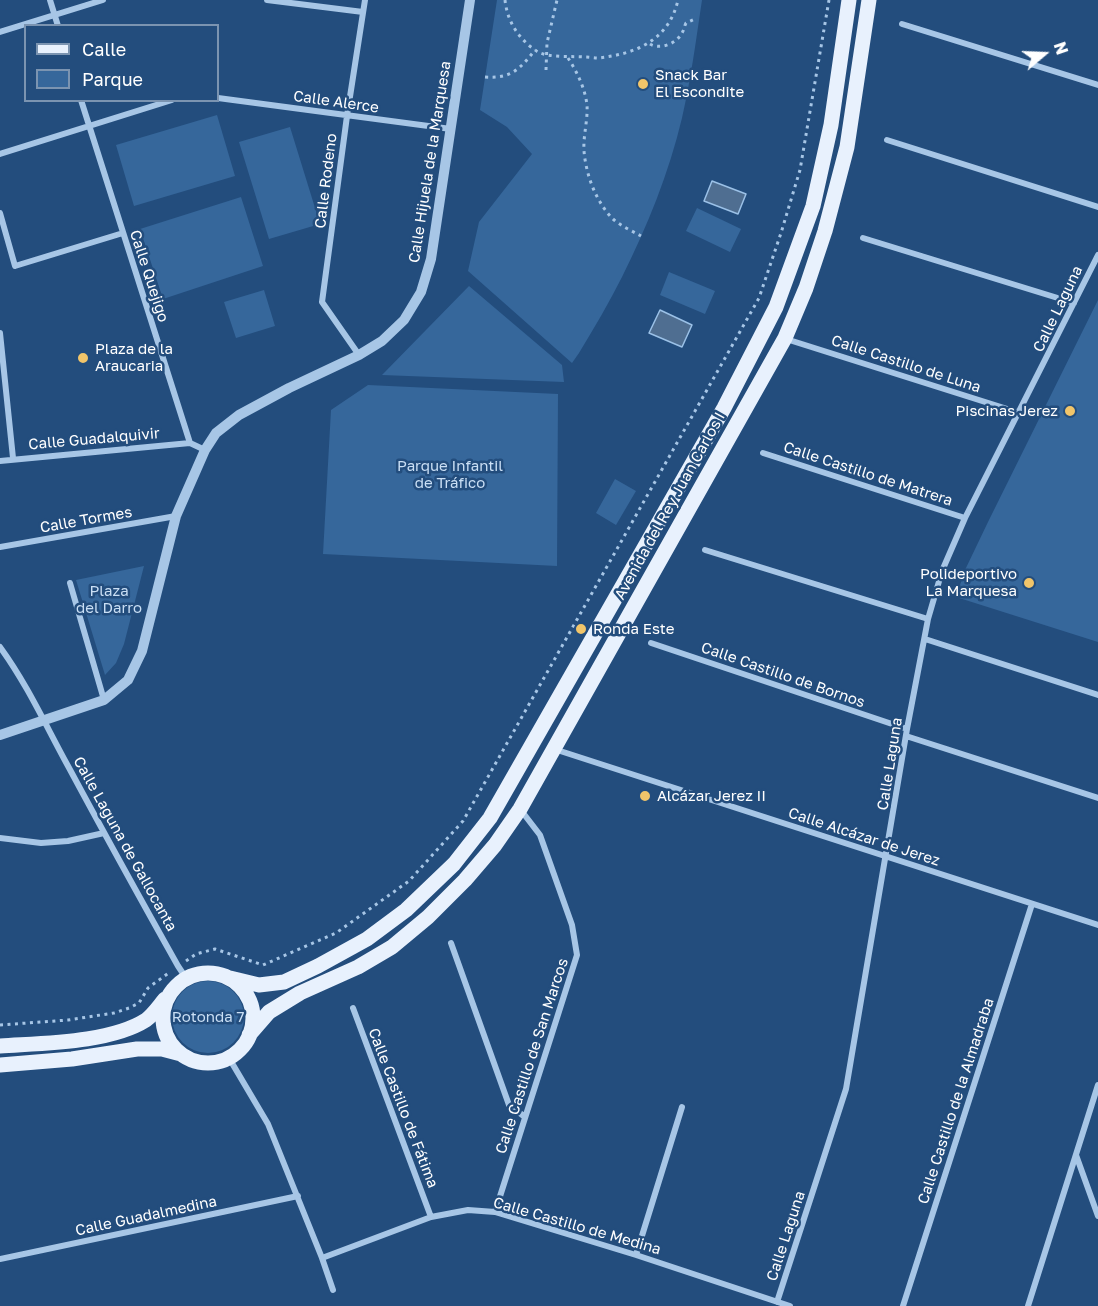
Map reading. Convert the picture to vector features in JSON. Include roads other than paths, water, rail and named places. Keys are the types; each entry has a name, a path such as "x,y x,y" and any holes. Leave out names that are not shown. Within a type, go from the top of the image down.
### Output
{"main road":[{"name":"Avenida del Rey Juan Carlos I","path":"230,978 259,985 284,982 368,939 406,910 454,864 490,818 724,408 776,307 813,206 831,125 849,0"},
{"name":"Avenida del Rey Juan Carlos I","path":"249,1035 269,1012 300,993 358,967 392,947 428,917 465,880 495,845 520,809 785,338 806,288 825,231 847,147 869,0"},
{"path":"0,1046 116,1033 147,1019 180,981 182,972 212,973 230,978 248,997 252,1009 253,1023 240,1050 229,1058 214,1062 204,1063 162,1049 137,1049 72,1059 0,1065"},
{"path":"171,992 166,1000 163,1014 164,1028 170,1041 182,1055"}],"street":[{"path":"50,0 57,24"},
{"path":"25,24 103,0"},
{"path":"267,0 363,12"},
{"name":"Calle Rodeno","path":"359,355 322,302 365,0"},
{"name":"Calle Hijuela de la Marquesa","path":"0,735 104,700 128,680 142,651 176,516 205,450 216,433 239,415 359,355 382,341 404,320 421,292 431,259 470,0"},
{"path":"0,32 24,24"},
{"path":"902,24 1098,85"},
{"name":"Calle Alerce","path":"219,98 451,129"},
{"name":"Calle Quejigo","path":"82,102 190,443"},
{"path":"0,154 166,102"},
{"path":"887,140 1098,207"},
{"path":"0,213 15,266 123,233"},
{"path":"863,238 1074,303"},
{"name":"Calle Laguna","path":"777,1302 846,1089 906,733 928,619 942,571 965,518 1098,255"},
{"path":"0,333 2,371 13,458"},
{"name":"Calle Castillo de Luna","path":"785,338 1020,413"},
{"path":"190,443 205,450"},
{"name":"Calle Guadalquivir","path":"0,460 190,443"},
{"name":"Calle Castillo de Matrera","path":"763,453 965,518"},
{"name":"Calle Tormes","path":"0,547 176,516"},
{"path":"705,550 928,619"},
{"path":"70,583 104,700"},
{"path":"925,639 1098,695"},
{"name":"Calle Castillo de Bornos","path":"651,643 1098,798"},
{"name":"Calle Laguna de Gallocanta","path":"0,647 30,692 182,972"},
{"name":"Calle Alcázar de Jerez","path":"554,749 1098,925"},
{"name":"Calle Castillo de San Marcos","path":"495,1212 577,955 572,925 540,835 520,809"},
{"path":"0,838 40,843 68,841 104,832"},
{"name":"Calle Castillo de la Almadraba","path":"903,1306 1032,904"},
{"path":"451,943 509,1106 525,1117"},
{"name":"Calle Castillo de Fátima","path":"353,1008 431,1217"},
{"path":"229,1058 268,1124 333,1290"},
{"path":"1028,1306 1098,1085"},
{"path":"636,1255 682,1107"},
{"path":"1076,1154 1098,1216"},
{"name":"Calle Guadalmedina","path":"0,1258 298,1196"},
{"name":"Calle Castillo de Medina","path":"322,1258 431,1217 468,1210 495,1212 636,1255 790,1306"}],"place":[{"name":"Snack Bar El Escondite","path":"643,84"},
{"name":"Plaza de la Araucaria","path":"83,358"},
{"name":"Piscinas Jerez","path":"1070,411"},
{"name":"Polideportivo La Marquesa","path":"1029,583"},
{"name":"Ronda Este","path":"581,629"},
{"name":"Alcázar Jerez II","path":"645,796"}],"park label":[{"name":"Parque Infantil de Tráfico","path":"450,474"},
{"name":"Plaza del Darro","path":"109,600"},
{"name":"Rotonda 7","path":"208,1017"}]}
